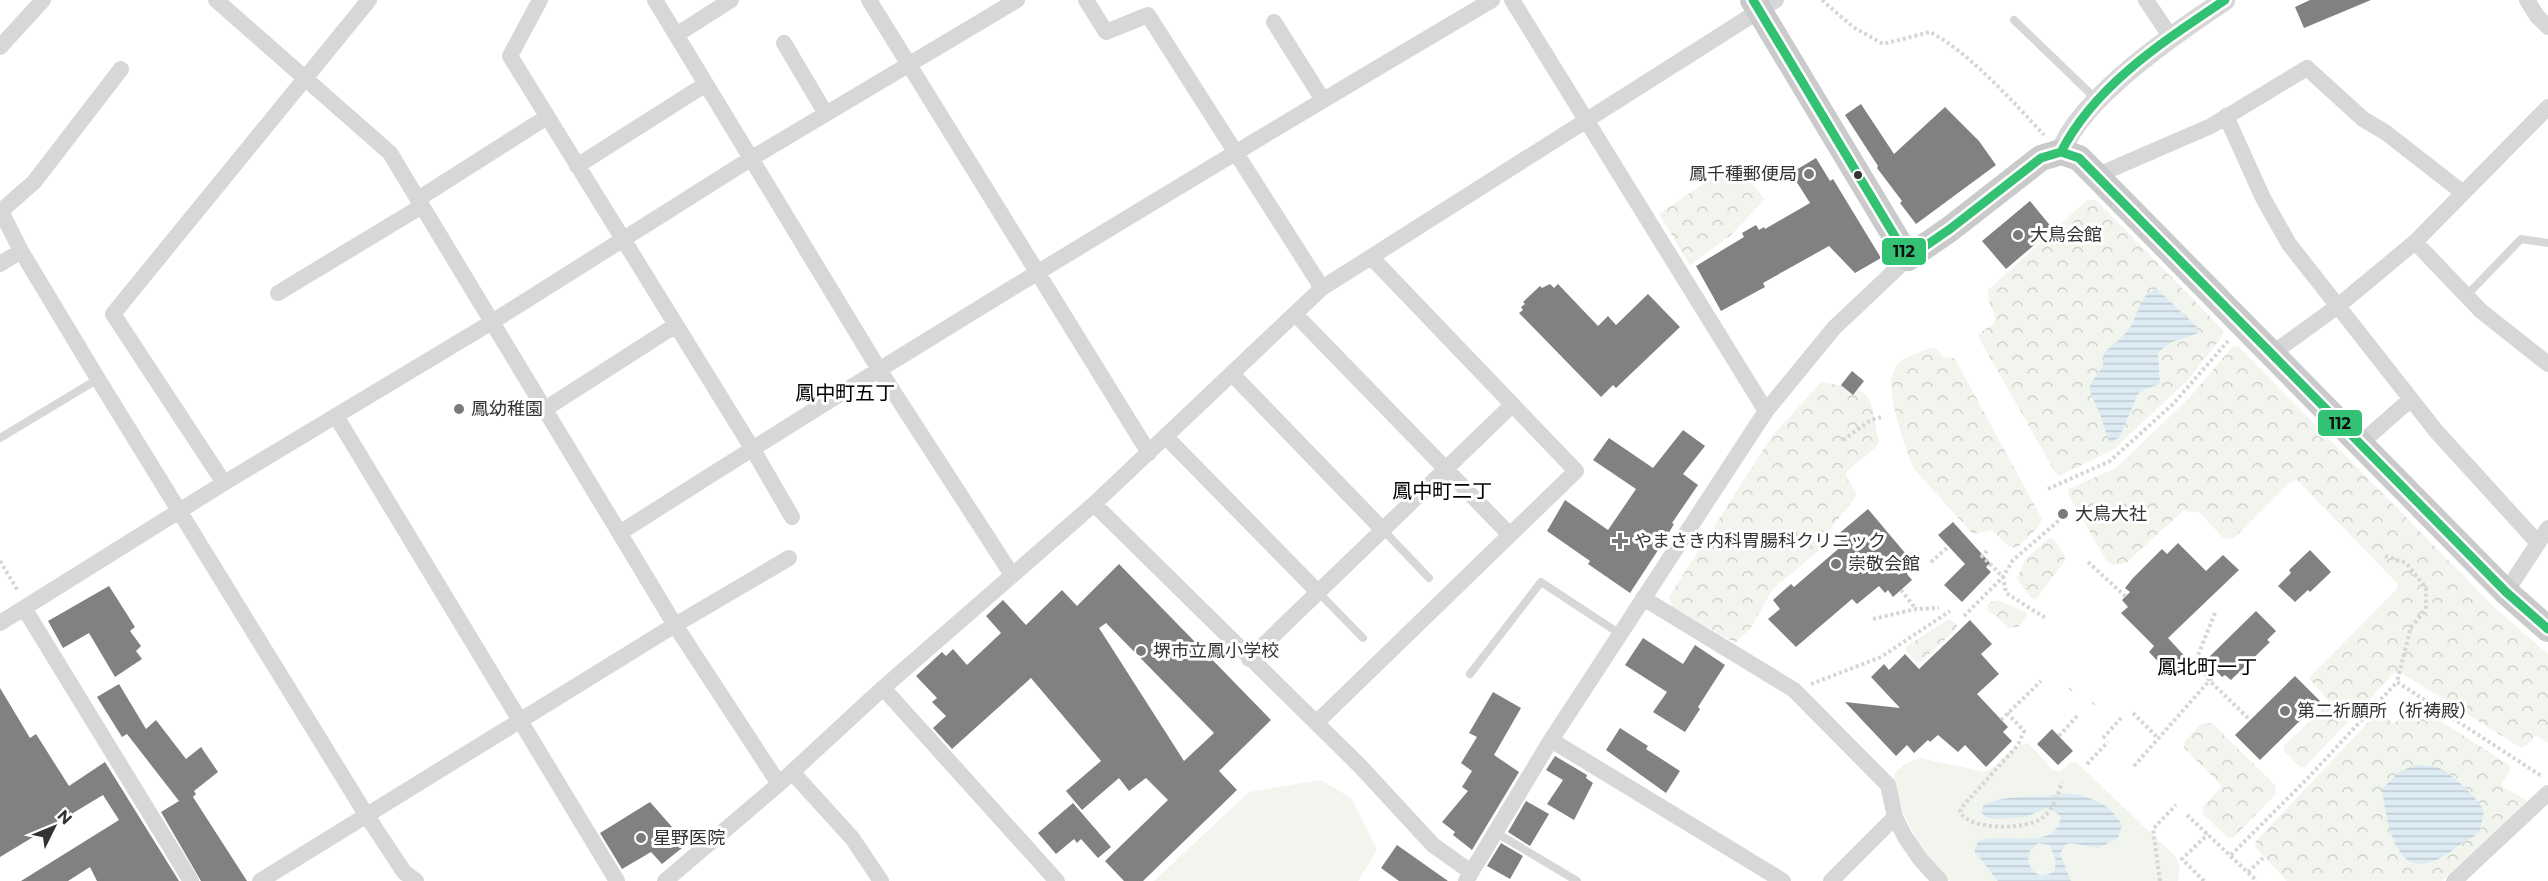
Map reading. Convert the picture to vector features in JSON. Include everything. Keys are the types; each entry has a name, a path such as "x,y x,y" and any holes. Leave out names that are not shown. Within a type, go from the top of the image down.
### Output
{"main road":[{"path":"1763,3 1908,258 1950,229 2041,158 2061,152 2079,158 2506,591 2548,629"}],"street":[{"path":"0,47 42,0"},
{"path":"216,0 390,153 621,532 675,626 778,784"},
{"path":"224,483 113,314 369,0"},
{"path":"540,0 510,56 752,448 792,517"},
{"path":"655,0 880,371 1012,575"},
{"path":"676,35 731,0"},
{"path":"868,0 1149,453"},
{"path":"0,623 224,483 492,322 752,159 1017,0"},
{"path":"1086,0 1106,32 1148,15 1322,288"},
{"path":"621,532 752,448 1234,153 1492,0"},
{"path":"1512,0 1766,411"},
{"path":"2146,0 2170,36"},
{"path":"2061,152 2066,138 2098,100 2170,36 2225,0"},
{"path":"2527,0 2537,16 2548,27"},
{"path":"665,881 792,772 1094,504 1322,288 1586,120 1763,3"},
{"path":"1274,22 1323,100"},
{"path":"784,44 826,114"},
{"path":"2098,175 2211,126 2307,68 2362,119 2385,132 2462,192"},
{"path":"121,69 34,182 1,212 21,252 367,816 404,872 416,881"},
{"path":"577,166 706,84"},
{"path":"2273,353 2338,306 2415,242 2548,107"},
{"path":"2226,116 2263,198 2289,244 2411,399 2483,485 2538,543"},
{"path":"278,293 420,203 547,117"},
{"path":"2415,242 2481,311 2548,364"},
{"path":"0,264 21,252"},
{"path":"1316,723 1576,471 1371,257"},
{"path":"1094,504 1361,767 1433,845 1468,877 1551,740 1766,411 1834,328 1908,258"},
{"path":"1295,314 1510,535"},
{"path":"545,409 676,325"},
{"path":"1232,374 1383,530"},
{"path":"2361,443 2411,399"},
{"path":"1250,659 1512,405"},
{"path":"336,416 618,881"},
{"path":"1166,437 1318,592"},
{"path":"2506,591 2548,528"},
{"path":"260,881 520,720 789,558"},
{"path":"1643,598 1794,690 1888,785 1895,817 1920,859 1940,881"},
{"path":"24,608 190,881"},
{"path":"884,688 1057,881"},
{"path":"1551,740 1783,881"},
{"path":"792,772 852,838 881,881"},
{"path":"2454,881 2548,794"},
{"path":"1831,881 1895,817"}],"lane":[{"path":"2014,20 2098,100"},
{"path":"2466,295 2521,239 2548,243"},
{"path":"0,438 98,379"},
{"path":"1383,530 1429,578"},
{"path":"1470,674 1541,582 1620,634"},
{"path":"1318,592 1363,638"},
{"path":"1495,832 1577,881"}],"path":[{"path":"1822,0 1852,27 1883,44 1930,32 1943,38 2002,90 2061,152"},
{"path":"2048,489 2110,461 2173,404 2231,337"},
{"path":"1843,440 1870,420 1881,417"},
{"path":"1964,616 2003,577 2013,560 2063,517"},
{"path":"1931,562 1948,547"},
{"path":"1987,551 1982,556 2003,577 2006,593 2047,618"},
{"path":"2231,855 2306,780 2397,682 2411,627 2426,609 2426,588 2406,562 2385,556"},
{"path":"0,561 20,595 24,608"},
{"path":"2088,562 2125,596"},
{"path":"1901,590 1916,609"},
{"path":"1873,619 1916,609 1939,608"},
{"path":"1794,690 1881,657 1950,611"},
{"path":"2215,613 2196,660 2210,680 2250,720"},
{"path":"2134,766 2217,672"},
{"path":"2001,720 2041,681"},
{"path":"2397,682 2548,780"},
{"path":"2007,713 2024,731 2018,745 1962,807 1960,812 1963,817 1969,822 1980,824 2005,826 2033,823 2051,810 2062,782"},
{"path":"2133,713 2158,738"},
{"path":"2059,736 2078,715"},
{"path":"2103,738 2123,716"},
{"path":"2087,764 2108,742"},
{"path":"2160,881 2153,829 2176,805"},
{"path":"2187,815 2257,881"},
{"path":"2204,881 2182,859 2208,834"},
{"path":"2248,872 2263,858"}],"green space":[{"path":"1734,163 1765,199 1730,236 1690,265 1659,214"},
{"path":"2087,200 2096,200 2223,330 2222,337 2188,380 2113,450 2059,476 1979,338 1979,334 1995,322 1988,299 1988,290"},
{"path":"2233,346 2239,347 2496,609 2548,654 2548,743 2536,735 2521,748 2400,672 2394,673 2305,767 2300,767 2284,751 2284,746 2327,705 2328,700 2309,678 2398,588 2397,583 2297,480 2289,483 2233,539 2223,538 2199,512 2183,511 2126,563 2114,565 2107,562 2068,494 2069,489 2116,468 2189,398"},
{"path":"1934,347 1946,359 1951,357 1955,359 2042,519 2039,526 2017,548 2009,547 1992,530 1973,534 1915,470 1910,460 1894,410 1891,382 1894,370 1900,362"},
{"path":"1821,382 1852,388 1861,391 1866,396 1873,411 1879,442 1847,471 1846,476 1856,493 1855,498 1830,529 1828,543 1773,589 1750,629 1735,643 1673,607 1669,597 1772,436"},
{"path":"2049,538 2054,539 2065,556 2064,562 2036,599 2031,598 2017,579 2025,560"},
{"path":"1998,600 2025,612 2027,615 2018,627 2008,628 1995,615 1988,612 1987,606 1990,602"},
{"path":"1947,620 1957,625 1956,629 1921,662 1917,663 1905,650 1907,646"},
{"path":"2412,704 2509,765 2510,770 2502,783 2503,787 2526,800 2526,804 2441,881 2287,881 2255,847 2256,841 2377,713 2394,724"},
{"path":"2212,723 2275,785 2276,794 2234,837 2227,837 2202,813 2203,807 2222,786 2184,748 2185,741 2201,724"},
{"path":"2028,743 2054,771 2061,771 2071,762 2076,762 2176,857 2180,869 2178,881 1950,881 1922,851 1902,810 1894,781 1895,773 1905,764 1920,758 1985,772 2011,751"},
{"path":"1321,780 1351,798 1377,850 1358,881 1154,881 1249,792"}],"shaded area":[{"path":"2153,290 2159,291 2197,327 2198,333 2172,342 2158,352 2160,384 2138,394 2119,438 2109,442 2091,395 2090,385 2103,366 2104,353 2128,330 2145,296"},
{"path":"2415,765 2433,766 2444,771 2471,793 2484,811 2480,828 2474,836 2439,859 2422,864 2407,859 2396,845 2388,822 2382,789 2399,772"},
{"path":"2063,793 2081,796 2104,805 2122,825 2118,838 2098,848 2066,844 2060,854 2071,881 1998,881 1975,852 1979,841 2001,838 2040,838 2050,834 2058,827 2061,816 2048,807 2026,817 1993,819 1984,816 1981,811 1983,806 2002,799","holes":["2038,843 2050,845 2056,861 2054,872 2045,875 2035,873 2028,862 2030,851"]}],"building":[{"path":"2310,0 2371,0 2304,28 2295,7"},
{"path":"1861,104 1894,154 1945,107 1979,141 1996,165 1916,224 1877,168 1878,166 1845,115"},
{"path":"1816,158 1830,181 1833,179 1881,258 1855,273 1829,246 1763,283 1765,287 1721,311 1696,266 1744,237 1742,233 1756,225 1759,230 1764,227 1765,229 1810,203 1791,173"},
{"name":"大鳥会館","path":"2030,201 2053,229 2006,269 1982,241"},
{"path":"1550,284 1554,288 1558,284 1598,326 1608,316 1616,325 1648,294 1680,327 1616,388 1613,385 1601,397 1519,313 1523,310 1521,307 1525,304 1523,302 1540,286 1542,288"},
{"path":"1852,371 1864,381 1853,395 1841,385"},
{"path":"1683,430 1705,446 1683,474 1698,485 1630,593 1588,564 1590,561 1547,531 1565,500 1608,530 1636,489 1593,460 1609,438 1653,468"},
{"path":"1868,509 1916,566 1907,574 1912,580 1893,597 1888,590 1885,593 1879,586 1857,604 1852,599 1796,647 1768,619 1780,609 1773,600 1791,584 1794,587 1844,544 1836,536"},
{"path":"1953,522 1990,563 1986,567 1991,572 1962,602 1944,585 1965,564 1938,535"},
{"path":"2178,543 2206,571 2223,555 2239,570 2168,638 2191,663 2178,676 2174,671 2170,674 2149,652 2154,646 2121,613 2128,607 2122,600 2130,592 2125,588 2133,578 2162,549 2167,554"},
{"path":"2310,550 2331,572 2310,592 2308,590 2295,602 2278,586 2291,573 2289,570"},
{"path":"1119,564 1271,720 1219,771 1237,790 1143,881 1124,881 1105,861 1168,800 1146,778 1129,791 1119,778 1082,810 1066,791 1101,761 1031,678 952,749 933,728 946,716 932,702 937,698 916,676 942,652 946,656 953,649 967,665 1001,633 986,616 1003,600 1026,625 1062,590 1077,606","holes":["1106,623 1214,733 1184,761 1099,628"]},
{"path":"109,586 135,627 130,631 141,646 136,651 142,659 115,677 89,633 63,648 48,621"},
{"path":"2256,611 2276,631 2267,640 2270,642 2231,680 2225,675 2222,677 2206,660"},
{"path":"1970,620 1992,644 1981,654 1999,674 1977,694 2008,727 2003,732 2012,741 1986,767 1965,745 1958,752 1938,735 1930,742 1928,740 1914,753 1907,745 1896,756 1845,702 1900,708 1871,677 1884,664 1889,670 1905,654 1919,669"},
{"path":"1643,638 1683,664 1695,645 1725,665 1685,732 1653,712 1667,692 1625,665"},
{"name":"第二祈願所（祈祷殿）","path":"2295,676 2320,701 2260,760 2235,735"},
{"path":"119,684 146,729 156,720 186,759 201,747 218,772 194,791 196,794 193,797 247,881 201,881 161,812 179,801 127,734 122,737 97,697"},
{"path":"0,688 30,738 36,734 69,786 105,762 179,881 97,881 90,867 68,881 21,881 119,820 103,795 0,857"},
{"path":"1493,692 1521,708 1494,755 1519,772 1472,850 1453,835 1455,832 1442,822 1468,791 1462,787 1472,771 1461,763 1477,737 1469,733"},
{"path":"1620,728 1648,746 1646,749 1680,771 1666,793 1606,750"},
{"path":"2052,729 2073,751 2058,765 2037,744"},
{"path":"1555,756 1587,775 1586,778 1593,783 1574,820 1547,804 1563,780 1546,770"},
{"path":"1526,801 1549,814 1530,846 1508,832"},
{"name":"星野医院","path":"650,802 687,844 662,864 651,852 622,869 600,833"},
{"path":"1073,803 1111,847 1098,858 1081,839 1077,843 1074,839 1056,854 1038,833"},
{"path":"1501,843 1523,856 1510,879 1487,866"},
{"path":"1397,845 1448,881 1399,881 1381,868"}],"transit line":[{"name":"112","path":"1753,0 1908,258 1950,229 2041,158 2061,152 2079,158 2506,592 2548,629"},
{"name":"112","path":"2061,152 2075,128 2112,85 2155,48 2225,0"}],"place":[{"name":"鳳千種郵便局","path":"1809,174"},
{"name":"大鳥会館","path":"2018,235"},
{"name":"鳳幼稚園","path":"459,409"},
{"name":"大鳥大社","path":"2063,514"},
{"name":"やまさき内科胃腸科クリニック","path":"1620,541"},
{"name":"崇敬会館","path":"1836,564"},
{"name":"堺市立鳳小学校","path":"1141,651"},
{"name":"第二祈願所（祈祷殿）","path":"2285,711"},
{"name":"星野医院","path":"641,838"}],"district":[{"name":"鳳中町五丁","path":"845,393"},
{"name":"鳳中町二丁","path":"1442,491"},
{"name":"鳳北町一丁","path":"2207,667"}]}
